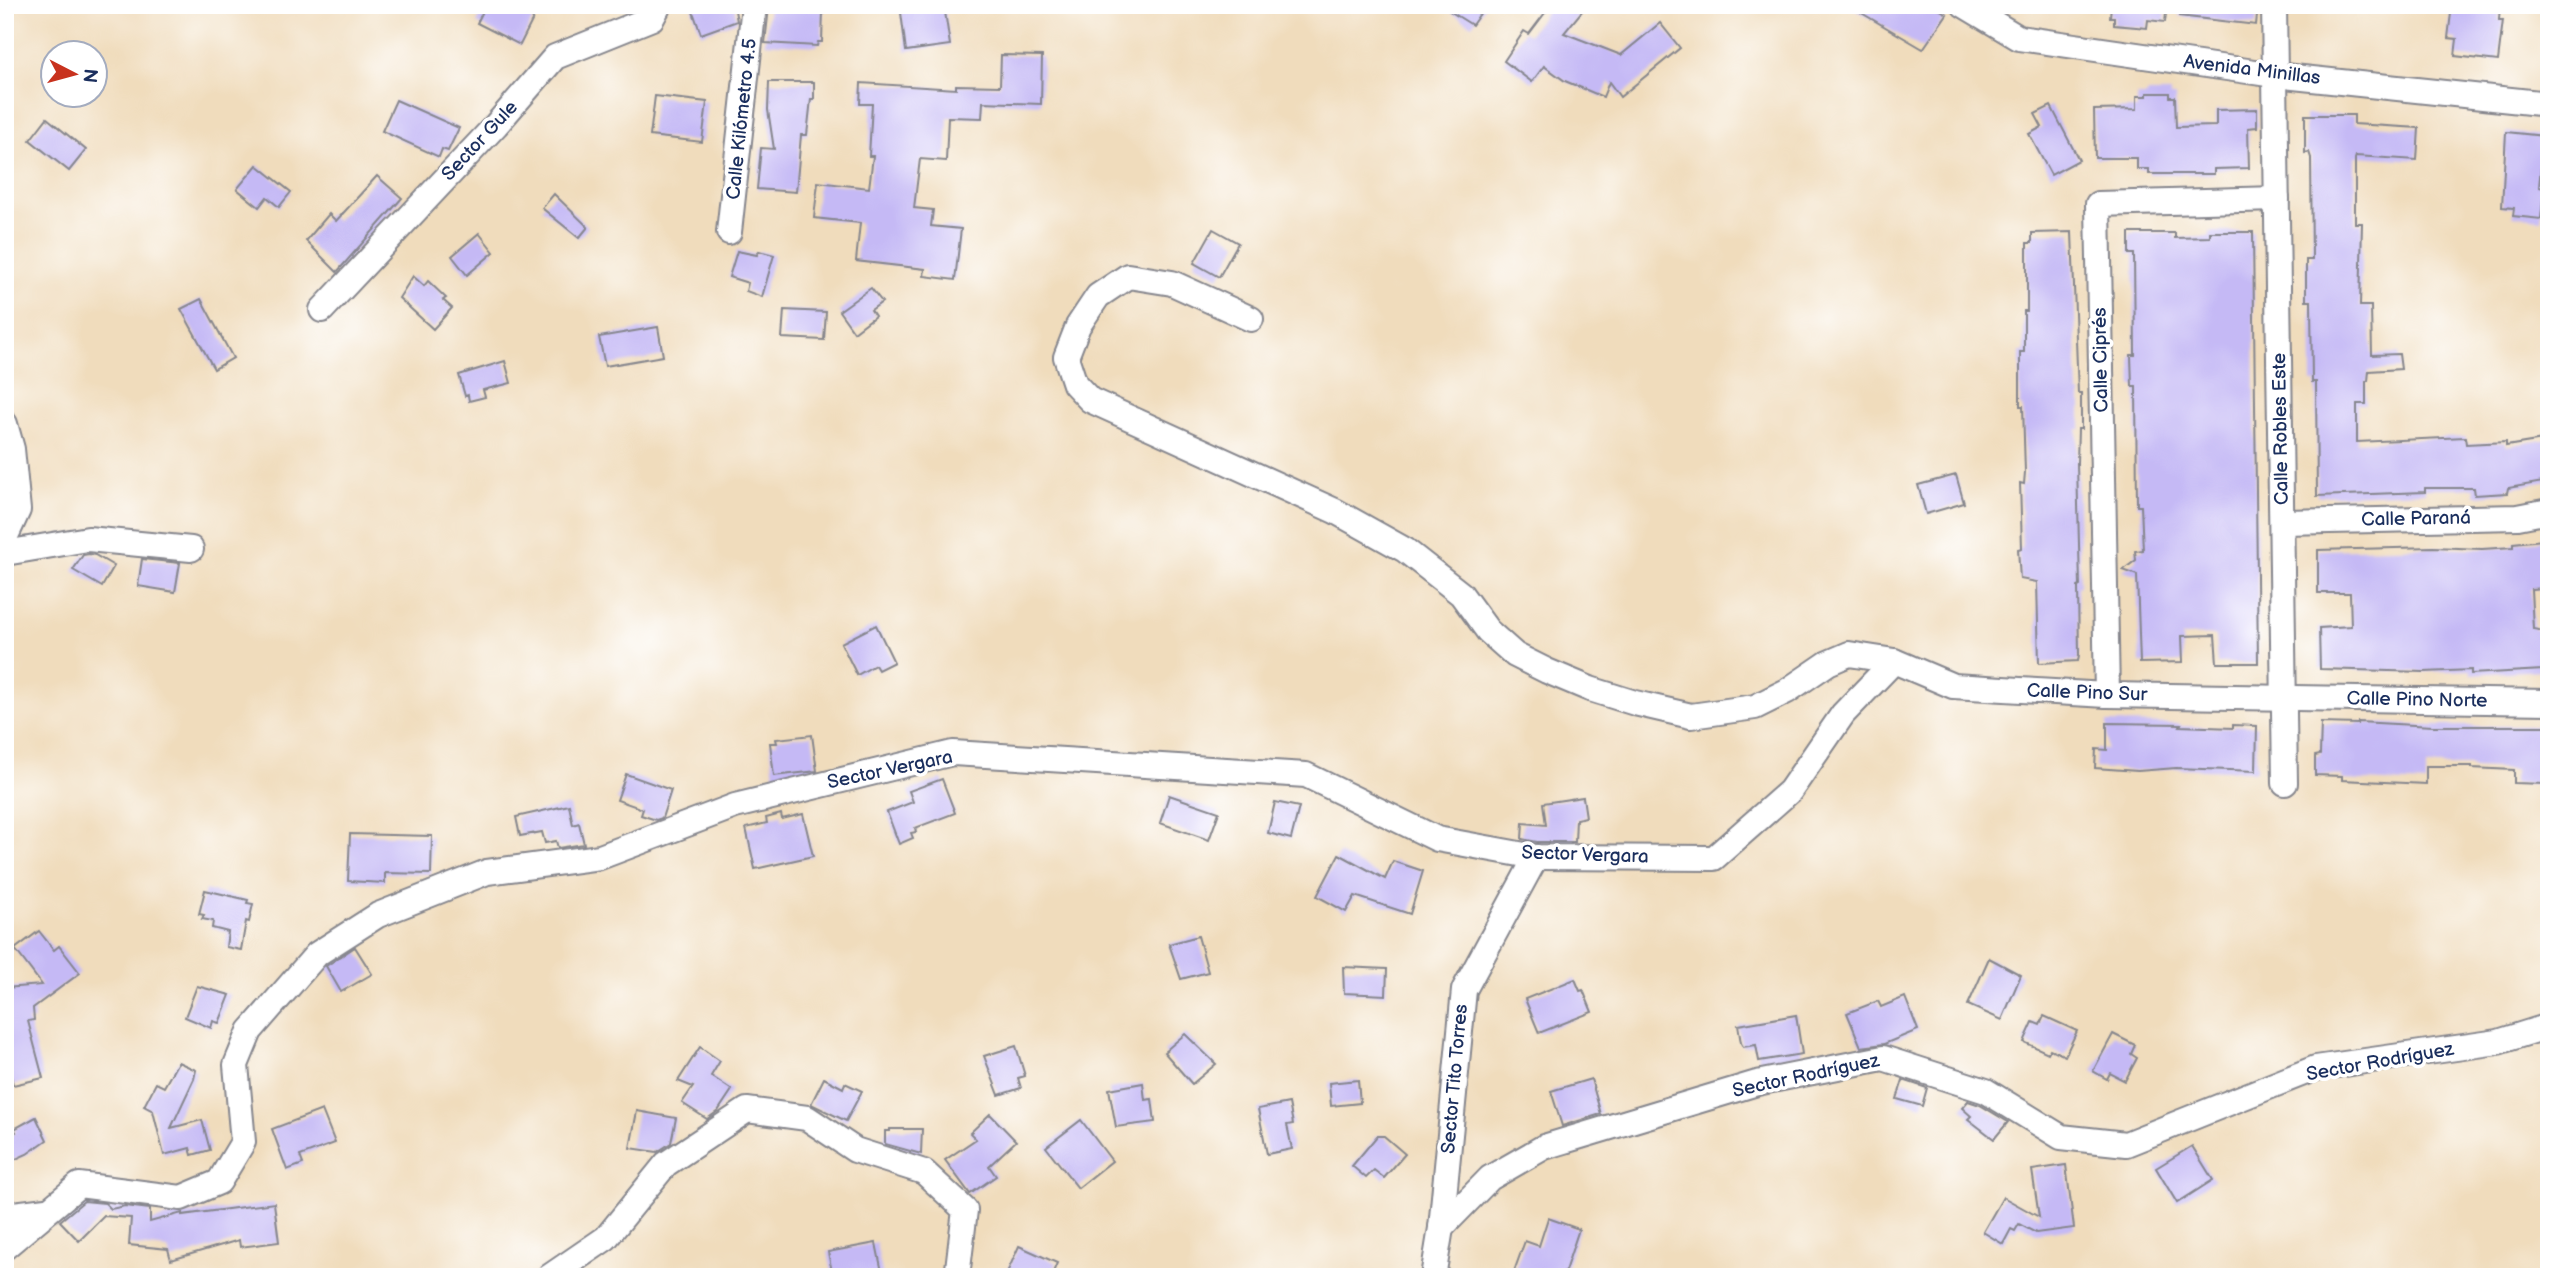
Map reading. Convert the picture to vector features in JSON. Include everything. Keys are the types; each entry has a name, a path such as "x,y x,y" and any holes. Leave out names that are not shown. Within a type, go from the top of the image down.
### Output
{"street":[{"name":"Sector Gule","path":"322,310 496,125 555,57 652,18 659,5"},
{"name":"Calle Kilómetro 4.5","path":"729,232 754,5"},
{"name":"Avenida Minillas","path":"1964,5 2019,38 2275,75 2549,104"},
{"name":"Calle Robles Este","path":"2274,5 2286,783"},
{"name":"Calle Ciprés","path":"2106,695 2098,204 2277,199"},
{"name":"Calle Pino Sur","path":"1251,318 1172,283 1128,276 1098,296 1078,326 1066,357 1075,384 1090,400 1335,511 1405,550 1461,594 1488,631 1516,655 1590,689 1691,716 1755,707 1787,691 1828,663 1849,654 1894,662 1953,686 2106,695 2284,698"},
{"path":"5,424 12,449 18,510 5,538"},
{"name":"Calle Paraná","path":"2283,522 2518,517 2549,511"},
{"path":"5,553 88,539 191,549"},
{"name":"Sector Vergara","path":"5,1247 79,1185 181,1198 219,1182 243,1142 236,1065 250,1031 317,954 378,915 487,872 600,857 735,806 953,753 1306,775 1437,839 1536,857 1714,858 1790,790 1843,714 1894,662"},
{"name":"Calle Pino Norte","path":"2284,698 2549,702"},
{"name":"Sector Tito Torres","path":"1433,1277 1441,1228 1464,990 1536,857"},
{"name":"Sector Rodríguez","path":"1441,1228 1490,1178 1544,1147 1757,1083 1883,1058 1986,1091 2061,1138 2126,1144 2316,1068 2498,1042 2549,1026"},
{"path":"550,1277 606,1238 666,1164 747,1110 807,1118 855,1150 925,1172 965,1210 957,1277"},
{"path":"5,1215 46,1210"}],"building":[{"path":"486,5 498,5 509,11 511,5 521,5 536,13 520,45 477,23"},
{"path":"702,5 734,5 737,21 701,34 692,9"},
{"path":"900,5 944,5 950,45 906,51"},
{"path":"1440,5 1486,5 1472,25"},
{"path":"1551,5 1587,5 1564,33 1621,55 1660,23 1680,48 1620,97 1609,82 1603,97 1565,81 1544,66 1532,82 1504,61 1524,31 1529,34"},
{"path":"1848,5 1932,5 1947,14 1923,49"},
{"path":"2111,5 2167,5 2165,22 2148,20 2147,28 2114,25 2114,17 2110,17"},
{"path":"2180,5 2258,5 2256,25 2179,16"},
{"path":"2452,5 2500,5 2499,20 2503,20 2498,61 2455,56 2457,39 2448,38"},
{"path":"769,7 823,10 822,42 818,42 817,46 765,43"},
{"path":"1001,55 1042,56 1041,104 983,102 982,118 948,117 946,161 920,159 914,208 933,210 931,226 961,229 955,280 924,276 925,269 856,261 860,223 814,218 818,182 869,188 873,156 869,156 872,104 860,104 861,83 956,89 956,85 1000,86"},
{"path":"769,82 814,82 814,99 811,99 807,135 801,135 796,192 757,189 761,148 774,149 768,110"},
{"path":"2147,93 2170,93 2170,97 2175,97 2176,127 2216,126 2216,110 2257,109 2257,127 2248,128 2249,168 2214,169 2214,174 2149,174 2149,169 2137,169 2137,158 2095,158 2094,110 2137,109 2137,96 2147,96"},
{"path":"655,96 707,102 702,142 650,136"},
{"path":"396,100 459,128 448,151 442,149 439,157 382,131"},
{"path":"2051,106 2079,160 2051,175 2029,134 2042,127 2035,114"},
{"path":"2305,115 2354,115 2354,124 2419,128 2417,160 2356,156 2355,159 2355,223 2362,223 2360,306 2371,306 2372,355 2399,354 2401,369 2369,371 2366,404 2357,404 2357,442 2465,437 2466,444 2506,442 2506,446 2549,439 2549,481 2508,488 2507,493 2475,495 2474,488 2425,488 2425,492 2317,496 2316,382 2312,382 2311,301 2306,301 2306,260 2312,260 2311,158 2309,152 2305,153"},
{"path":"47,118 86,150 69,171 30,140"},
{"path":"2506,132 2544,136 2539,187 2544,188 2541,219 2513,216 2514,208 2502,207"},
{"path":"257,165 291,192 279,207 267,197 259,207 237,189"},
{"path":"377,176 402,198 337,272 306,241 329,214 336,221"},
{"path":"554,194 588,227 579,238 542,208"},
{"path":"1213,229 1238,243 1219,277 1194,263"},
{"path":"2072,232 2078,393 2081,393 2077,463 2079,655 2078,661 2039,663 2037,582 2020,579 2018,549 2022,548 2020,483 2024,484 2025,472 2023,406 2020,406 2020,352 2024,352 2024,311 2027,311 2027,243 2032,243 2032,233"},
{"path":"2210,232 2253,232 2258,663 2217,663 2215,635 2182,636 2183,662 2140,663 2137,575 2123,570 2136,560 2135,551 2143,550 2141,506 2137,506 2136,386 2132,386 2131,355 2135,355 2134,254 2129,254 2129,233 2175,233 2175,238 2210,237"},
{"path":"479,233 494,252 467,275 452,256"},
{"path":"737,251 757,255 759,251 774,255 762,297 746,291 748,283 729,277"},
{"path":"413,276 424,286 428,281 446,298 443,300 452,308 433,329 399,298"},
{"path":"871,288 882,302 871,310 875,316 854,332 839,311"},
{"path":"201,299 233,358 214,369 181,309"},
{"path":"784,310 826,312 824,340 782,338"},
{"path":"658,327 663,356 605,366 599,337"},
{"path":"505,361 511,383 483,390 485,397 469,401 459,375"},
{"path":"1956,475 1964,503 1926,514 1918,485"},
{"path":"2543,540 2543,544 2549,543 2546,588 2531,589 2533,629 2549,632 2549,656 2543,656 2543,670 2471,674 2471,670 2424,672 2320,669 2319,628 2351,626 2350,593 2318,593 2318,550 2433,547 2482,549 2513,547 2513,543"},
{"path":"89,554 114,566 102,587 73,570 83,555"},
{"path":"142,559 180,563 175,592 138,586"},
{"path":"876,625 894,662 878,670 875,665 857,675 841,643"},
{"path":"2107,723 2233,728 2233,725 2257,726 2256,771 2176,768 2138,771 2095,768 2096,749 2107,750"},
{"path":"2321,723 2433,726 2546,726 2545,784 2514,783 2514,770 2472,766 2426,766 2426,784 2342,780 2342,776 2315,775 2315,756 2320,755"},
{"path":"812,735 817,771 774,776 770,743 777,743 776,739"},
{"path":"626,774 671,790 662,818 656,820 641,815 643,809 617,800"},
{"path":"942,779 955,813 915,828 916,832 911,833 913,838 899,844 887,812 913,802 909,791"},
{"path":"1169,795 1219,812 1209,840 1160,823"},
{"path":"1583,797 1586,817 1576,819 1575,842 1537,842 1522,839 1523,823 1546,825 1543,803"},
{"path":"1275,802 1299,807 1291,839 1268,833"},
{"path":"569,805 573,825 579,823 584,844 558,848 556,841 545,843 542,832 520,836 516,817"},
{"path":"781,814 782,819 803,814 813,856 755,869 746,828 767,823 766,818"},
{"path":"350,834 432,836 431,874 385,873 385,883 348,881"},
{"path":"1339,854 1385,879 1393,861 1423,871 1410,914 1355,896 1346,912 1317,896"},
{"path":"205,890 248,900 247,903 253,904 249,922 246,921 241,950 226,947 228,932 212,928 213,921 202,919 204,915 199,914"},
{"path":"39,931 54,950 59,946 80,973 33,1008 34,1020 28,1021 43,1078 13,1085 10,1072 5,1073 5,988 42,985 15,949"},
{"path":"1198,936 1208,972 1181,979 1169,944"},
{"path":"355,947 372,974 341,992 326,966"},
{"path":"1989,958 2021,975 2002,1020 1968,1005"},
{"path":"1343,967 1387,969 1386,995 1344,993"},
{"path":"1575,979 1592,1012 1539,1033 1525,999"},
{"path":"197,986 230,995 219,1023 213,1021 211,1028 185,1017"},
{"path":"1905,997 1918,1030 1884,1044 1861,1047 1847,1013 1878,1001 1881,1007"},
{"path":"1796,1015 1802,1054 1759,1061 1756,1045 1743,1047 1738,1025"},
{"path":"2044,1016 2077,1031 2065,1056 2050,1049 2048,1053 2024,1042 2033,1022 2040,1025"},
{"path":"1185,1034 1216,1064 1192,1084 1164,1052"},
{"path":"2113,1034 2135,1045 2131,1054 2137,1058 2125,1081 2110,1073 2107,1079 2093,1071"},
{"path":"1016,1046 1025,1076 1018,1078 1021,1088 999,1095 984,1056"},
{"path":"700,1047 720,1061 711,1076 732,1090 718,1111 707,1119 682,1103 693,1087 678,1081"},
{"path":"178,1062 196,1070 171,1128 202,1120 210,1150 192,1155 190,1148 164,1155 153,1111 144,1106 156,1083 164,1087"},
{"path":"824,1078 843,1088 845,1083 862,1091 846,1121 811,1104"},
{"path":"1591,1079 1601,1114 1562,1126 1551,1091"},
{"path":"1358,1080 1360,1103 1331,1106 1329,1083"},
{"path":"1903,1080 1927,1088 1922,1106 1897,1099"},
{"path":"1143,1083 1145,1100 1152,1099 1155,1122 1116,1127 1109,1089"},
{"path":"1968,1101 2008,1122 1994,1139 1968,1119 1971,1116 1962,1108"},
{"path":"1289,1103 1293,1124 1287,1125 1292,1149 1267,1154 1258,1109"},
{"path":"322,1110 335,1143 300,1156 303,1164 287,1170 272,1129"},
{"path":"637,1111 676,1118 671,1143 657,1152 630,1148"},
{"path":"990,1114 1016,1141 989,1166 996,1176 970,1194 945,1160 976,1139 970,1133"},
{"path":"36,1117 47,1140 27,1154 5,1164 5,1138 16,1132 14,1129"},
{"path":"1081,1120 1112,1161 1078,1188 1046,1147"},
{"path":"922,1129 921,1154 885,1144 885,1131"},
{"path":"1377,1136 1384,1136 1405,1154 1384,1178 1374,1170 1366,1178 1352,1166"},
{"path":"2192,1146 2213,1180 2177,1203 2156,1168"},
{"path":"2066,1165 2074,1228 2036,1233 2019,1224 2015,1231 2011,1229 2003,1244 1983,1232 2003,1197 2039,1217 2032,1170"},
{"path":"84,1201 105,1203 111,1209 125,1206 150,1209 150,1222 182,1213 274,1203 279,1242 240,1247 239,1240 171,1260 168,1249 129,1245 131,1218 104,1216 79,1241 60,1221"},
{"path":"1548,1218 1579,1229 1563,1277 1512,1277 1525,1241 1539,1246"},
{"path":"876,1243 883,1277 833,1277 828,1252"},
{"path":"1019,1246 1057,1263 1051,1277 1005,1277"}]}
